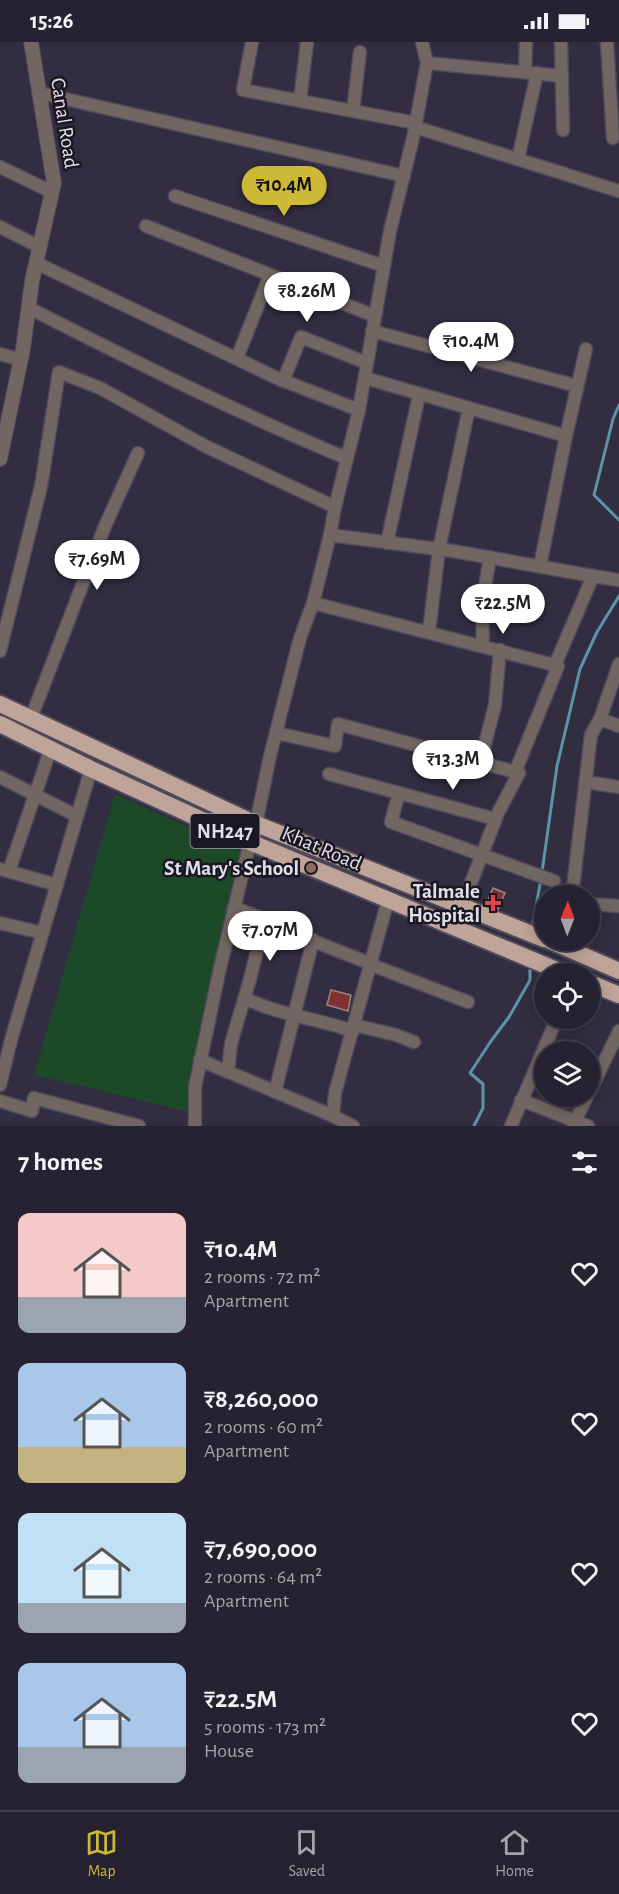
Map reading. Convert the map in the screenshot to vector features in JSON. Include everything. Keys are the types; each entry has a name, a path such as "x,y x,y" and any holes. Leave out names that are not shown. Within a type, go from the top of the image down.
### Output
{"highway":[{"name":"Khat Road","path":"0,704 256,824 534,935"},
{"name":"Khat Road","path":"0,724 91,769 250,842 541,963"},
{"name":"NH247","path":"250,842 256,824"},
{"name":"Khat Road","path":"581,951 619,970"},
{"path":"600,987 619,995"}],"street":[{"name":"Canal Road","path":"0,459 5,414 21,360 36,263 54,183 31,42"},
{"path":"252,42 243,90 416,125 619,191"},
{"path":"300,101 307,42"},
{"path":"256,824 276,733 300,638 313,603 359,410 384,266 416,125 427,63 422,42"},
{"path":"518,159 531,73 526,42"},
{"path":"561,42 563,130"},
{"path":"607,42 612,138"},
{"path":"353,111 360,52"},
{"path":"427,63 562,76"},
{"path":"39,93 404,176"},
{"path":"0,167 52,192"},
{"path":"175,196 384,266"},
{"path":"146,226 375,316"},
{"path":"0,227 40,247"},
{"path":"36,263 284,381 359,410"},
{"path":"237,358 270,275"},
{"path":"29,308 208,397 346,458"},
{"path":"372,331 577,386"},
{"path":"284,381 301,336 367,363"},
{"path":"540,566 586,349"},
{"path":"0,354 21,360"},
{"path":"0,651 40,486 59,372 100,388 207,447 335,507"},
{"path":"365,378 566,436"},
{"path":"387,543 418,395"},
{"path":"429,632 439,549 469,408"},
{"path":"31,718 105,526 138,453"},
{"path":"330,535 439,549 619,580"},
{"path":"483,645 482,605 490,557"},
{"path":"555,665 593,576"},
{"path":"313,603 558,666 516,770 519,773"},
{"path":"480,763 495,705 500,650"},
{"path":"573,885 591,735 600,719 619,664"},
{"path":"600,719 619,726"},
{"path":"276,733 335,746 338,724 519,773"},
{"path":"51,748 36,794 4,870 57,885"},
{"path":"0,1085 91,769"},
{"path":"462,906 495,819 519,773"},
{"path":"329,774 495,819"},
{"path":"0,777 77,816"},
{"path":"586,782 619,787"},
{"path":"399,793 391,822 554,881"},
{"path":"195,1126 195,1087 200,1060 250,842"},
{"path":"333,1116 335,1093 388,900"},
{"path":"600,905 619,906"},
{"path":"234,908 468,1002"},
{"path":"228,1072 231,1044 265,920"},
{"path":"0,923 43,933"},
{"path":"275,1092 313,940"},
{"path":"245,998 294,1014 353,1028 396,1035 414,1042"},
{"path":"511,1126 520,1100 552,1029"},
{"path":"600,1070 619,1031"},
{"path":"200,1060 352,1126"},
{"path":"0,1101 32,1111 34,1098 139,1126"},
{"path":"520,1100 574,1124 588,1126"},
{"path":"574,1124 582,1107"}],"green space":[{"path":"115,794 243,852 186,1111 34,1075"}],"building":[{"path":"493,888 505,893 498,909 486,905"},
{"path":"331,990 351,995 348,1011 327,1005"}],"waterway":[{"path":"619,405 613,419 594,495 619,520"},
{"path":"542,872 557,766 580,669 597,632 619,596"},
{"path":"532,928 541,879"},
{"path":"474,1126 483,1108 483,1084 470,1073 509,1017 530,980 530,965"}],"place":[{"name":"St Mary's School","path":"311,868"},
{"name":"Talmale Hospital","path":"493,903"}]}
